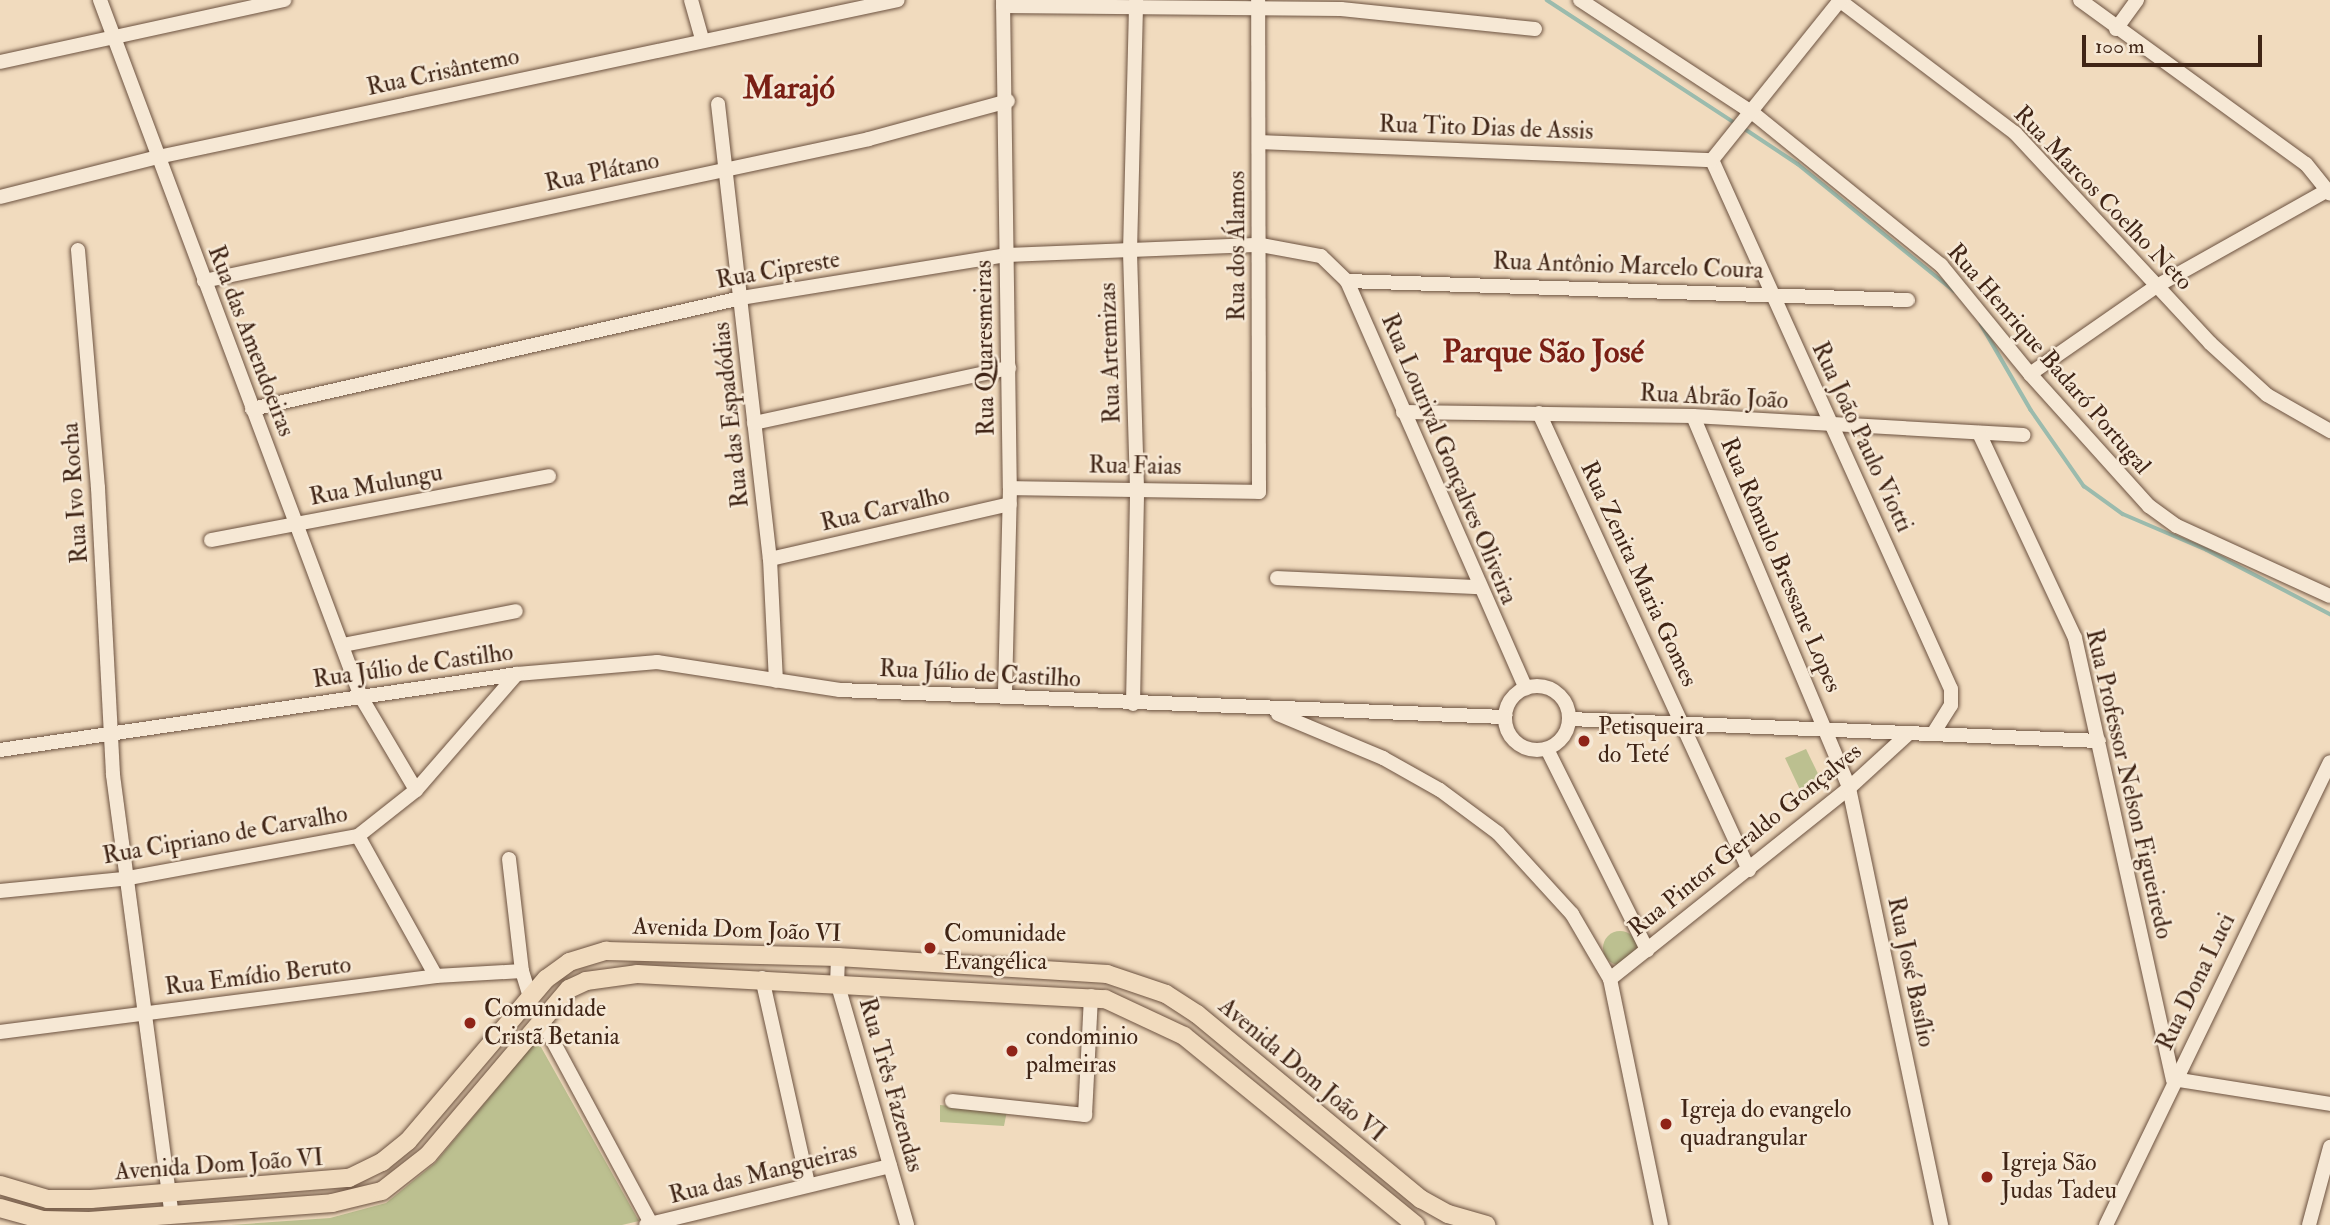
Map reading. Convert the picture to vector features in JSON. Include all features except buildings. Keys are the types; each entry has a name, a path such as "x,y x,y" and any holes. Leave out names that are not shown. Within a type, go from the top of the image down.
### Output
{"main road":[{"name":"Avenida Dom João VI","path":"0,1185 48,1199 170,1194 330,1182 368,1170 408,1141 530,998 569,962 606,951 838,957 1079,970 1107,974 1166,994 1219,1032 1421,1199 1448,1214 1486,1225"},
{"path":"1079,970 1084,995"},
{"name":"Avenida Dom João VI","path":"0,1208 43,1220 172,1215 332,1203 382,1191 428,1155 569,989 609,976 762,978 1084,995 1127,1007 1184,1036 1416,1225"}],"street":[{"name":"Rua das Amendoeiras","path":"100,0 361,697 416,790"},
{"path":"0,62 284,0"},
{"path":"691,0 702,39"},
{"name":"Rua Crisântemo","path":"0,197 158,157 702,39 898,0"},
{"name":"Rua Henrique Badaró Portugal","path":"1580,0 1752,115 1941,265 2031,374 2149,506 2177,526 2330,596"},
{"path":"1718,155 1752,115 1839,0"},
{"name":"Rua Marcos Coelho Neto","path":"1839,0 2015,133 2155,286 2267,395 2330,431"},
{"path":"2031,374 2155,286 2329,192 2306,164 2116,29 2081,0"},
{"path":"2116,29 2137,0"},
{"name":"Rua Artemizas","path":"1133,704 1137,488 1130,252 1137,2"},
{"path":"1003,3 1259,4 1369,11 1535,29"},
{"name":"Rua Quaresmeiras","path":"1003,3 1007,102 1010,488 1005,696"},
{"name":"Rua dos Álamos","path":"1259,4 1259,492"},
{"name":"Rua Plátano","path":"204,281 869,139 1007,102"},
{"name":"Rua das Espadódias","path":"718,104 729,168 770,559 776,681"},
{"name":"Rua Tito Dias de Assis","path":"1259,142 1718,155"},
{"name":"Rua João Paulo Viotti","path":"1718,155 1770,292 1951,689 1951,705 1934,732"},
{"name":"Rua Cipreste","path":"252,409 741,298 1007,255 1261,245 1321,256"},
{"name":"Rua Ivo Rocha","path":"78,250 113,734 113,775 124,879 172,1215"},
{"name":"Rua Lourival Gonçalves Oliveira","path":"1321,256 1347,281 1479,587 1526,688"},
{"name":"Rua Antônio Marcelo Coura","path":"1347,281 1770,292 1908,299"},
{"path":"754,424 1009,368"},
{"name":"Rua Abrão João","path":"1403,412 1693,416 1833,427 2023,435"},
{"name":"Rua Zenita Maria Gomes","path":"1539,414 1749,870"},
{"name":"Rua Rômulo Bressane Lopes","path":"1693,416 1827,732"},
{"name":"Rua Professor Nelson Figueiredo","path":"1979,433 2075,638 2173,1079"},
{"name":"Rua Mulungu","path":"211,540 549,476"},
{"name":"Rua Faias","path":"1010,488 1259,492"},
{"name":"Rua Carvalho","path":"770,559 1010,504"},
{"path":"1277,578 1479,587"},
{"path":"343,645 516,611"},
{"name":"Rua Júlio de Castilho","path":"0,750 517,674 657,662 840,690 1268,710 1383,758 1440,790 1498,833 1572,914 1610,979 1661,1225"},
{"name":"Rua Cipriano de Carvalho","path":"0,891 124,879 358,836 416,790 517,674"},
{"path":"1547,687 1556,692 1570,719 1559,743 1547,750 1523,748 1507,729 1505,717 1511,699 1526,688 1547,687"},
{"path":"1268,710 1505,717"},
{"path":"1570,719 1827,732 1934,732 2099,741"},
{"name":"Rua José Basílio","path":"1827,732 1849,788 1941,1225"},
{"name":"Rua Pintor Geraldo Gonçalves","path":"1610,979 1849,788 1908,734"},
{"path":"1547,750 1647,950"},
{"name":"Rua Dona Luci","path":"2106,1225 2173,1079 2330,761"},
{"path":"358,836 436,976"},
{"path":"509,859 522,971 530,998"},
{"name":"Rua Três Fazendas","path":"838,957 837,982 907,1225"},
{"name":"Rua Emídio Beruto","path":"0,1032 436,976 522,971"},
{"path":"762,978 808,1184"},
{"path":"952,1101 1085,1115 1084,995"},
{"path":"541,1019 649,1225"},
{"path":"2173,1079 2330,1104"},
{"path":"2309,1225 2330,1147"},
{"name":"Rua das Mangueiras","path":"649,1225 890,1166"}],"green space":[{"path":"1806,749 1823,784 1802,794 1785,758"},
{"path":"1620,931 1632,936 1637,948 1632,960 1620,965 1608,960 1603,948 1608,936"},
{"path":"537,1040 639,1221 622,1225 231,1225 330,1218 386,1203 435,1163"},
{"path":"940,1105 1007,1111 1004,1126 940,1122"}],"waterway":[{"path":"1547,0 1735,123"},
{"path":"1742,127 1798,164 1954,291"},
{"path":"1981,324 2031,410 2084,486 2123,514 2207,550 2330,614"}],"place":[{"name":"Petisqueira do Teté","path":"1584,741"},
{"name":"Comunidade Evangélica","path":"930,948"},
{"name":"Comunidade Cristã Betania","path":"470,1023"},
{"name":"condominio palmeiras","path":"1012,1051"},
{"name":"Igreja do evangelo quadrangular","path":"1666,1124"},
{"name":"Igreja São Judas Tadeu","path":"1987,1177"}],"district":[{"name":"Marajó","path":"789,88"},
{"name":"Parque São José","path":"1543,352"}]}
